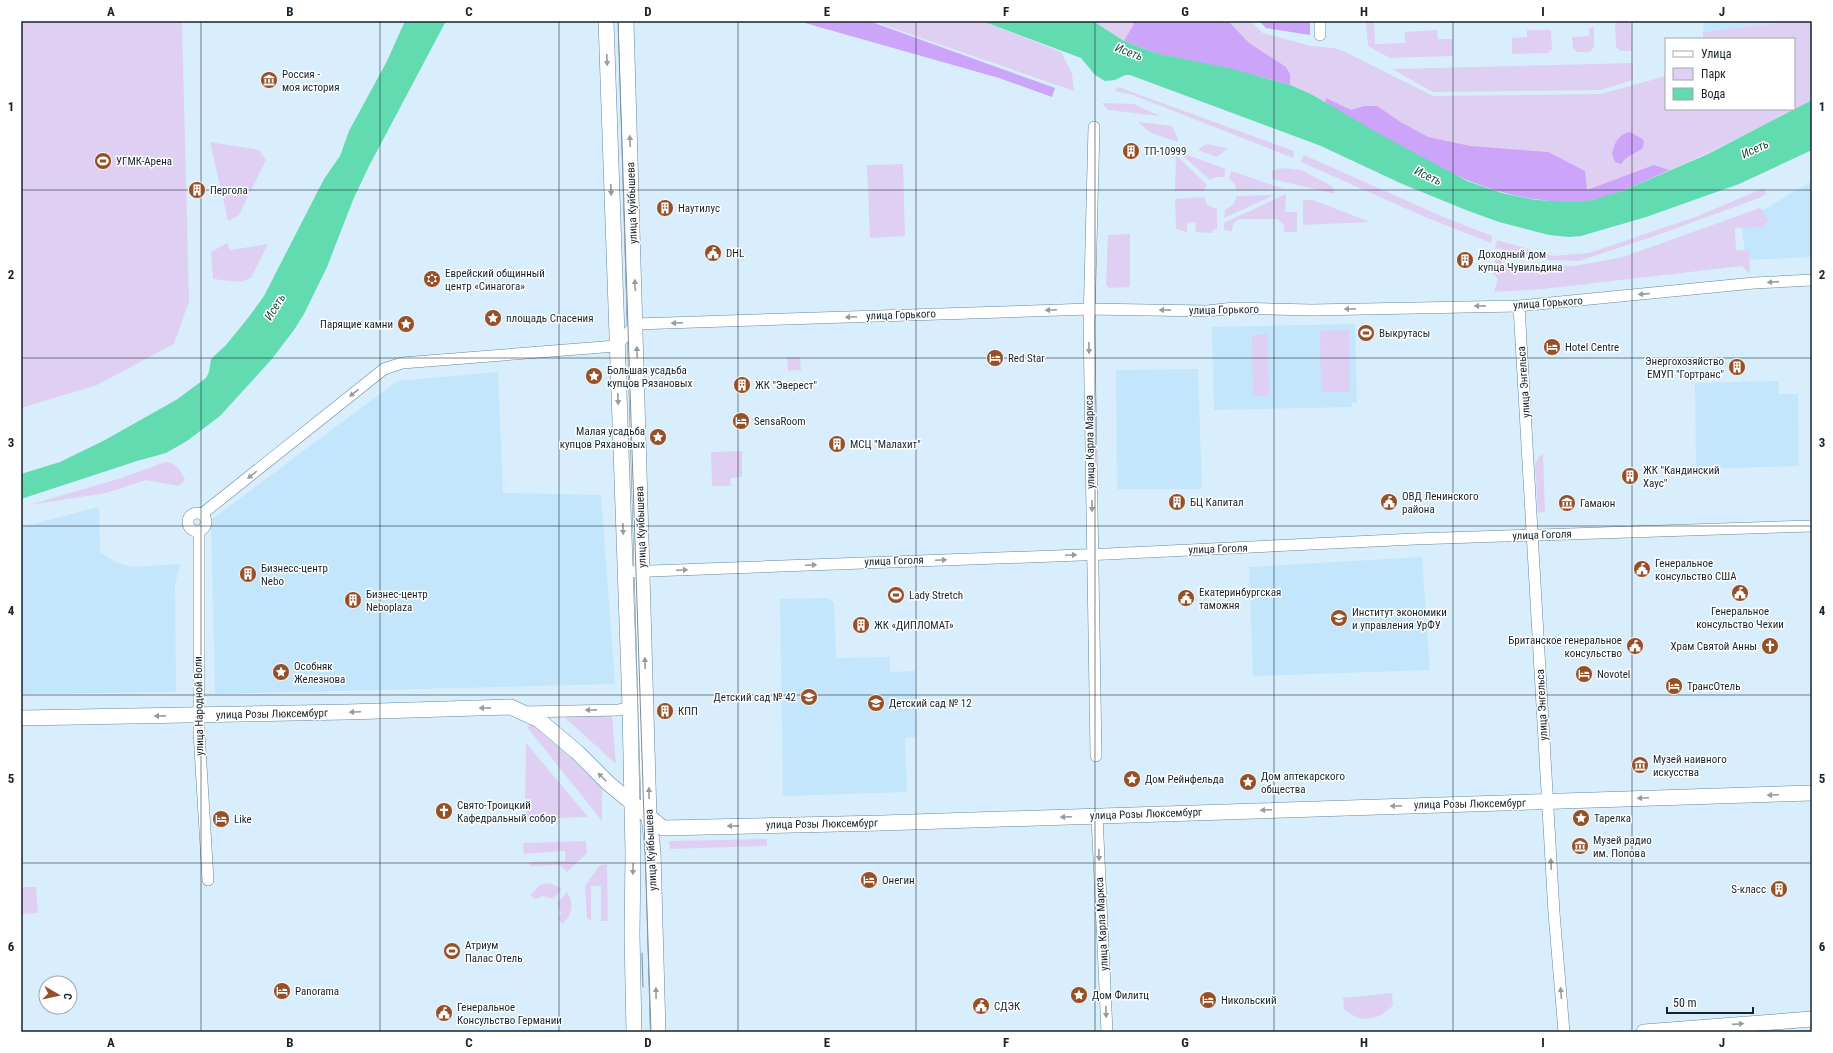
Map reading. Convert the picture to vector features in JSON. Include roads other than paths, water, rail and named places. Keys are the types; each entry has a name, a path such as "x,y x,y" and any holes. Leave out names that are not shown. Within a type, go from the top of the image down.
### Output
{"main road":[{"name":"улица Куйбышева","path":"606,21 616,346 630,707 633,848 632,935 634,1032"},
{"name":"улица Куйбышева","path":"626,21 636,324 649,816"},
{"name":"улица Розы Люксембург","path":"21,718 511,707 539,720 577,752 609,784 649,816 657,831 1812,793"},
{"name":"улица Куйбышева","path":"657,831 658,1032"},
{"path":"633,848 639,840 657,831"},
{"path":"1644,1032 1812,1018"}],"street":[{"path":"1320,21 1320,35"},
{"name":"улица Карла Маркса","path":"1094,128 1090,309 1088,324 1096,756"},
{"name":"улица Горького","path":"636,324 1090,309 1207,311 1234,308 1312,310 1519,306 1754,283 1812,280"},
{"name":"улица Энгельса","path":"1519,306 1547,802 1554,913 1564,1032"},
{"path":"616,346 636,324"},
{"name":"улица Народной Воли","path":"208,880 203,824 199,715 199,531 204,528 206,522 206,518 202,514 384,369 402,363 616,346"},
{"name":"улица Гоголя","path":"624,572 1531,535 1812,526"},
{"name":"улица Розы Люксембург","path":"523,712 618,710 630,707"},
{"name":"улица Карла Маркса","path":"1097,816 1107,1032"}],"water":[{"name":"Исеть","path":"405,21 446,21 368,168 353,200 327,267 304,314 294,330 271,360 220,416 187,441 166,453 21,499 21,474 60,462 105,440 176,400 206,378 209,372 211,359 226,345 264,296 324,179 340,156 349,131 387,61"},
{"name":"Исеть","path":"982,21 1093,21 1124,41 1155,53 1233,69 1290,85 1311,94 1383,136 1467,181 1502,193 1536,200 1574,202 1593,200 1625,190 1708,154 1812,100 1812,150 1739,184 1646,217 1581,236 1569,237 1549,235 1499,222 1466,210 1400,183 1321,146 1130,75 1125,75 1115,80 1105,81 1095,75 1081,58"}],"tram line":[{"path":"618,21 651,1032"},
{"path":"642,953 643,987"}],"place":[{"name":"Россия - моя история","path":"269,80"},
{"name":"ТП-10999","path":"1131,151"},
{"name":"УГМК-Арена","path":"103,161"},
{"name":"Пергола","path":"197,190"},
{"name":"Наутилус","path":"665,208"},
{"name":"DHL","path":"713,253"},
{"name":"Доходный дом купца Чувильдина","path":"1465,260"},
{"name":"Еврейский общинный центр «Синагога»","path":"432,279"},
{"name":"площадь Спасения","path":"493,318"},
{"name":"Парящие камни","path":"406,324"},
{"name":"Выкрутасы","path":"1366,333"},
{"name":"Hotel Centre","path":"1552,347"},
{"name":"Red Star","path":"995,358"},
{"name":"Энергохозяйство ЕМУП \"Гортранс\"","path":"1737,367"},
{"name":"Большая усадьба купцов Рязановых","path":"594,376"},
{"name":"ЖК \"Эверест\"","path":"742,385"},
{"name":"SensaRoom","path":"741,421"},
{"name":"Малая усадьба купцов Ряхановых","path":"658,437"},
{"name":"МСЦ \"Малахит\"","path":"837,444"},
{"name":"ЖК \"Кандинский Хаус\"","path":"1630,476"},
{"name":"БЦ Капитал","path":"1177,502"},
{"name":"ОВД Ленинского района","path":"1389,502"},
{"name":"Гамаюн","path":"1567,503"},
{"name":"Генеральное консульство США","path":"1642,569"},
{"name":"Бизнесс-центр Nebo","path":"248,574"},
{"name":"Генеральное консульство Чехии","path":"1740,593"},
{"name":"Lady Stretch","path":"896,595"},
{"name":"Екатеринбургская таможня","path":"1186,598"},
{"name":"Бизнес-центр Neboplaza","path":"353,600"},
{"name":"Институт экономики и управления УрФУ","path":"1339,618"},
{"name":"ЖК «ДИПЛОМАТ»","path":"861,625"},
{"name":"Британское генеральное консульство","path":"1635,646"},
{"name":"Храм Святой Анны","path":"1770,646"},
{"name":"Особняк Железнова","path":"281,672"},
{"name":"Novotel","path":"1584,674"},
{"name":"ТрансОтель","path":"1674,686"},
{"name":"Детский сад № 42","path":"809,697"},
{"name":"Детский сад № 12","path":"876,703"},
{"name":"КПП","path":"665,711"},
{"name":"Музей наивного искусства","path":"1640,765"},
{"name":"Дом Рейнфельда","path":"1132,779"},
{"name":"Дом аптекарского общества","path":"1248,782"},
{"name":"Свято-Троицкий Кафедральный собор","path":"444,811"},
{"name":"Тарелка","path":"1581,818"},
{"name":"Like","path":"221,819"},
{"name":"Музей радио им. Попова","path":"1580,846"},
{"name":"Онегин","path":"869,880"},
{"name":"S-класс","path":"1779,889"},
{"name":"Атриум Палас Отель","path":"452,951"},
{"name":"Panorama","path":"282,991"},
{"name":"Дом Филитц","path":"1079,995"},
{"name":"Никольский","path":"1208,1000"},
{"name":"СДЭК","path":"981,1006"},
{"name":"Генеральное Консульство Германии","path":"444,1013"}]}
